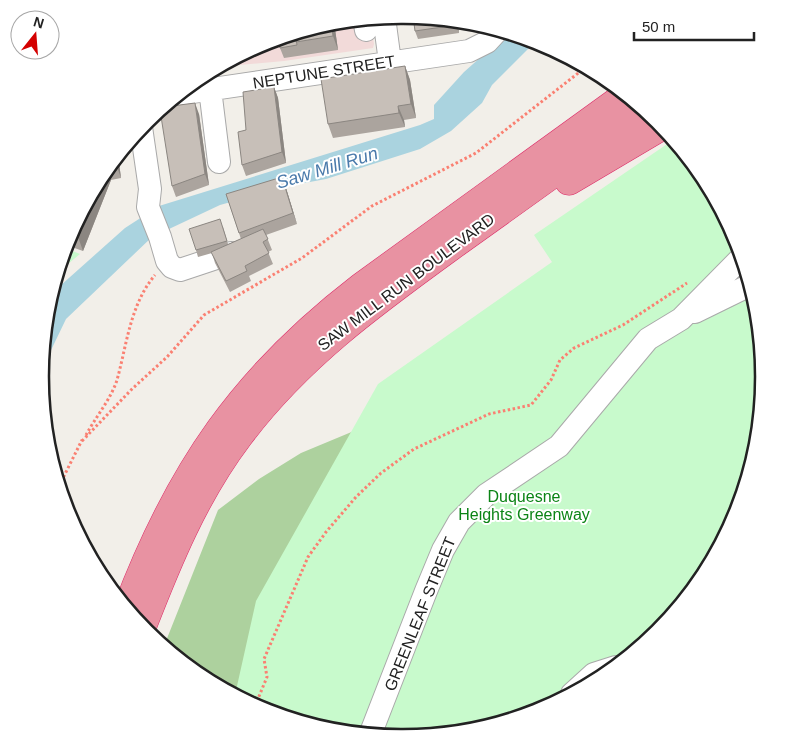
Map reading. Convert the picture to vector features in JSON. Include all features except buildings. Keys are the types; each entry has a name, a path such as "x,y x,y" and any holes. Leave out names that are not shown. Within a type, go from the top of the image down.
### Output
{"highway":[{"name":"SAW MILL RUN BOULEVARD","path":"130,601 156,537 197,461 221,425 270,366 328,312 620,99"},
{"name":"SAW MILL RUN BOULEVARD","path":"146,618 175,545 193,508 238,437 285,380 341,328 637,113"},
{"path":"415,273 654,131"}],"street":[{"path":"385,25 390,62"},
{"name":"NEPTUNE STREET","path":"194,92 390,62 484,37"},
{"path":"210,89 219,162"},
{"path":"142,138 149,198 166,261 172,267 180,270 231,253"},
{"name":"GREENLEAF STREET","path":"373,727 429,583 443,550 459,522 486,495 559,446 648,339 681,319 736,263"},
{"path":"681,319 744,288"}],"path":[{"path":"82,441 132,389 167,357 204,314 302,258 372,206 476,153 580,72"},
{"path":"64,477 116,382 126,339 142,290 166,261"},
{"path":"258,698 267,677 264,659 308,557 326,532 369,486 396,461 414,449 489,414 531,405 551,380 560,360 574,348 623,325 692,280"}],"shaded area":[{"path":"371,26 373,48 284,61 236,65 289,42 333,31"}],"green space":[{"name":"Duquesne Heights Greenway","path":"667,144 695,181 718,220 736,263 748,308 754,353 754,400 748,445 736,490 718,533 695,572 682,591 651,626 635,642 598,670 558,693 515,711 493,717 448,726 425,728 402,729 356,726 289,711 237,688 256,601 378,384 552,262 534,235"},
{"path":"696,182 718,220 729,246 338,723 289,711 246,693 206,670 167,640 218,510 259,479 301,453 414,406"},
{"path":"73,251 80,254 68,264"}],"water":[{"name":"Saw Mill Run","path":"502,38 529,48 492,85 482,103 451,131 420,149 326,179 288,186 220,205 152,237 66,319 50,352 52,330 61,285 125,228 159,206 434,119 434,105 464,72"}]}
